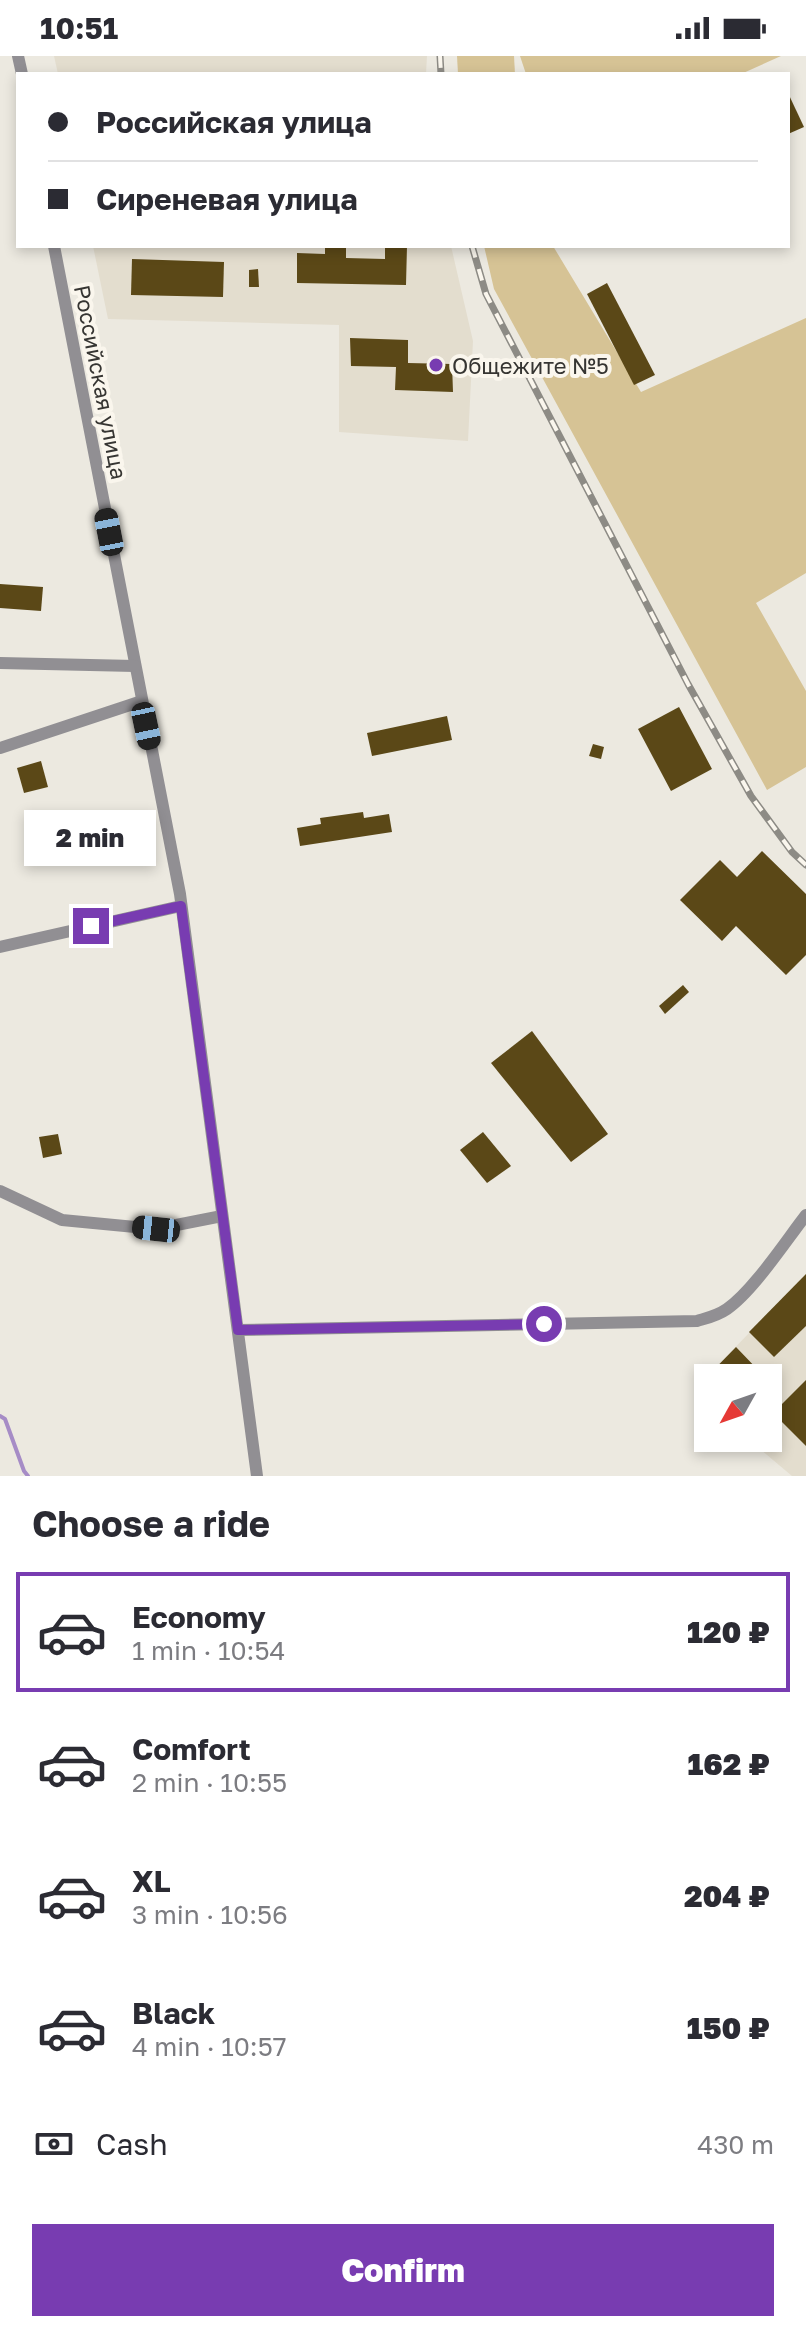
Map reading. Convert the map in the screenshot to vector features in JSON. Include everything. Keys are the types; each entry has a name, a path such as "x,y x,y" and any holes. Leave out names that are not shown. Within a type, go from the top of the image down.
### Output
{"street":[{"name":"Российская улица","path":"54,248 181,906 257,1476"},
{"path":"0,663 135,666"},
{"path":"0,748 142,701"},
{"path":"0,947 181,906"},
{"path":"0,1191 62,1220 156,1229 222,1216"},
{"path":"238,1330 697,1321 716,1316 744,1294 806,1215"}],"shaded area":[{"path":"54,56 427,56 426,72 58,72"},
{"path":"457,56 514,56 515,72 458,72"},
{"path":"520,56 781,56 745,72 525,72"},
{"path":"93,248 451,248 473,341 468,441 339,432 339,325 108,319"},
{"path":"484,248 554,248 641,392 806,318 806,573 756,603 806,691 806,767 767,790 494,289"},
{"path":"806,1274 806,1476 792,1476 764,1452 782,1452 782,1364 719,1364"}],"building":[{"path":"790,97 804,127 790,133"},
{"path":"325,248 346,248 346,258 385,259 385,248 407,248 406,285 297,283 297,253 325,254"},
{"path":"132,259 224,262 223,297 131,295"},
{"path":"258,269 259,287 249,287 249,270"},
{"path":"607,283 655,375 634,385 587,294"},
{"name":"Общежите №5","path":"350,338 408,340 408,363 452,364 453,392 395,390 396,367 351,366"},
{"path":"0,584 43,587 41,611 0,608"},
{"path":"679,707 712,769 671,791 638,729"},
{"path":"447,716 452,740 372,756 367,733"},
{"path":"593,744 604,747 601,759 589,756"},
{"path":"41,761 48,787 24,793 17,768"},
{"path":"363,812 364,818 389,814 392,832 300,846 297,828 321,824 320,818"},
{"path":"762,851 806,894 806,955 786,975 736,926 722,941 680,900 720,860 737,877"},
{"path":"683,985 689,992 665,1014 659,1006"},
{"path":"532,1031 608,1134 571,1162 491,1063"},
{"path":"483,1132 511,1166 487,1183 460,1150"},
{"path":"58,1134 62,1154 43,1158 39,1137"},
{"path":"806,1274 806,1326 774,1357 749,1332"},
{"path":"736,1347 752,1364 719,1364"},
{"path":"806,1380 806,1446 782,1422 782,1404"}],"waterway":[{"path":"0,1416 5,1419 28,1476"}],"railway":[{"path":"440,56 441,72"},
{"path":"473,248 486,294 688,684 751,796 792,852 806,865"}],"place":[{"name":"Общежите №5","path":"436,365"}],"route":[{"path":"91,926 181,906 238,1330 544,1324"}]}
